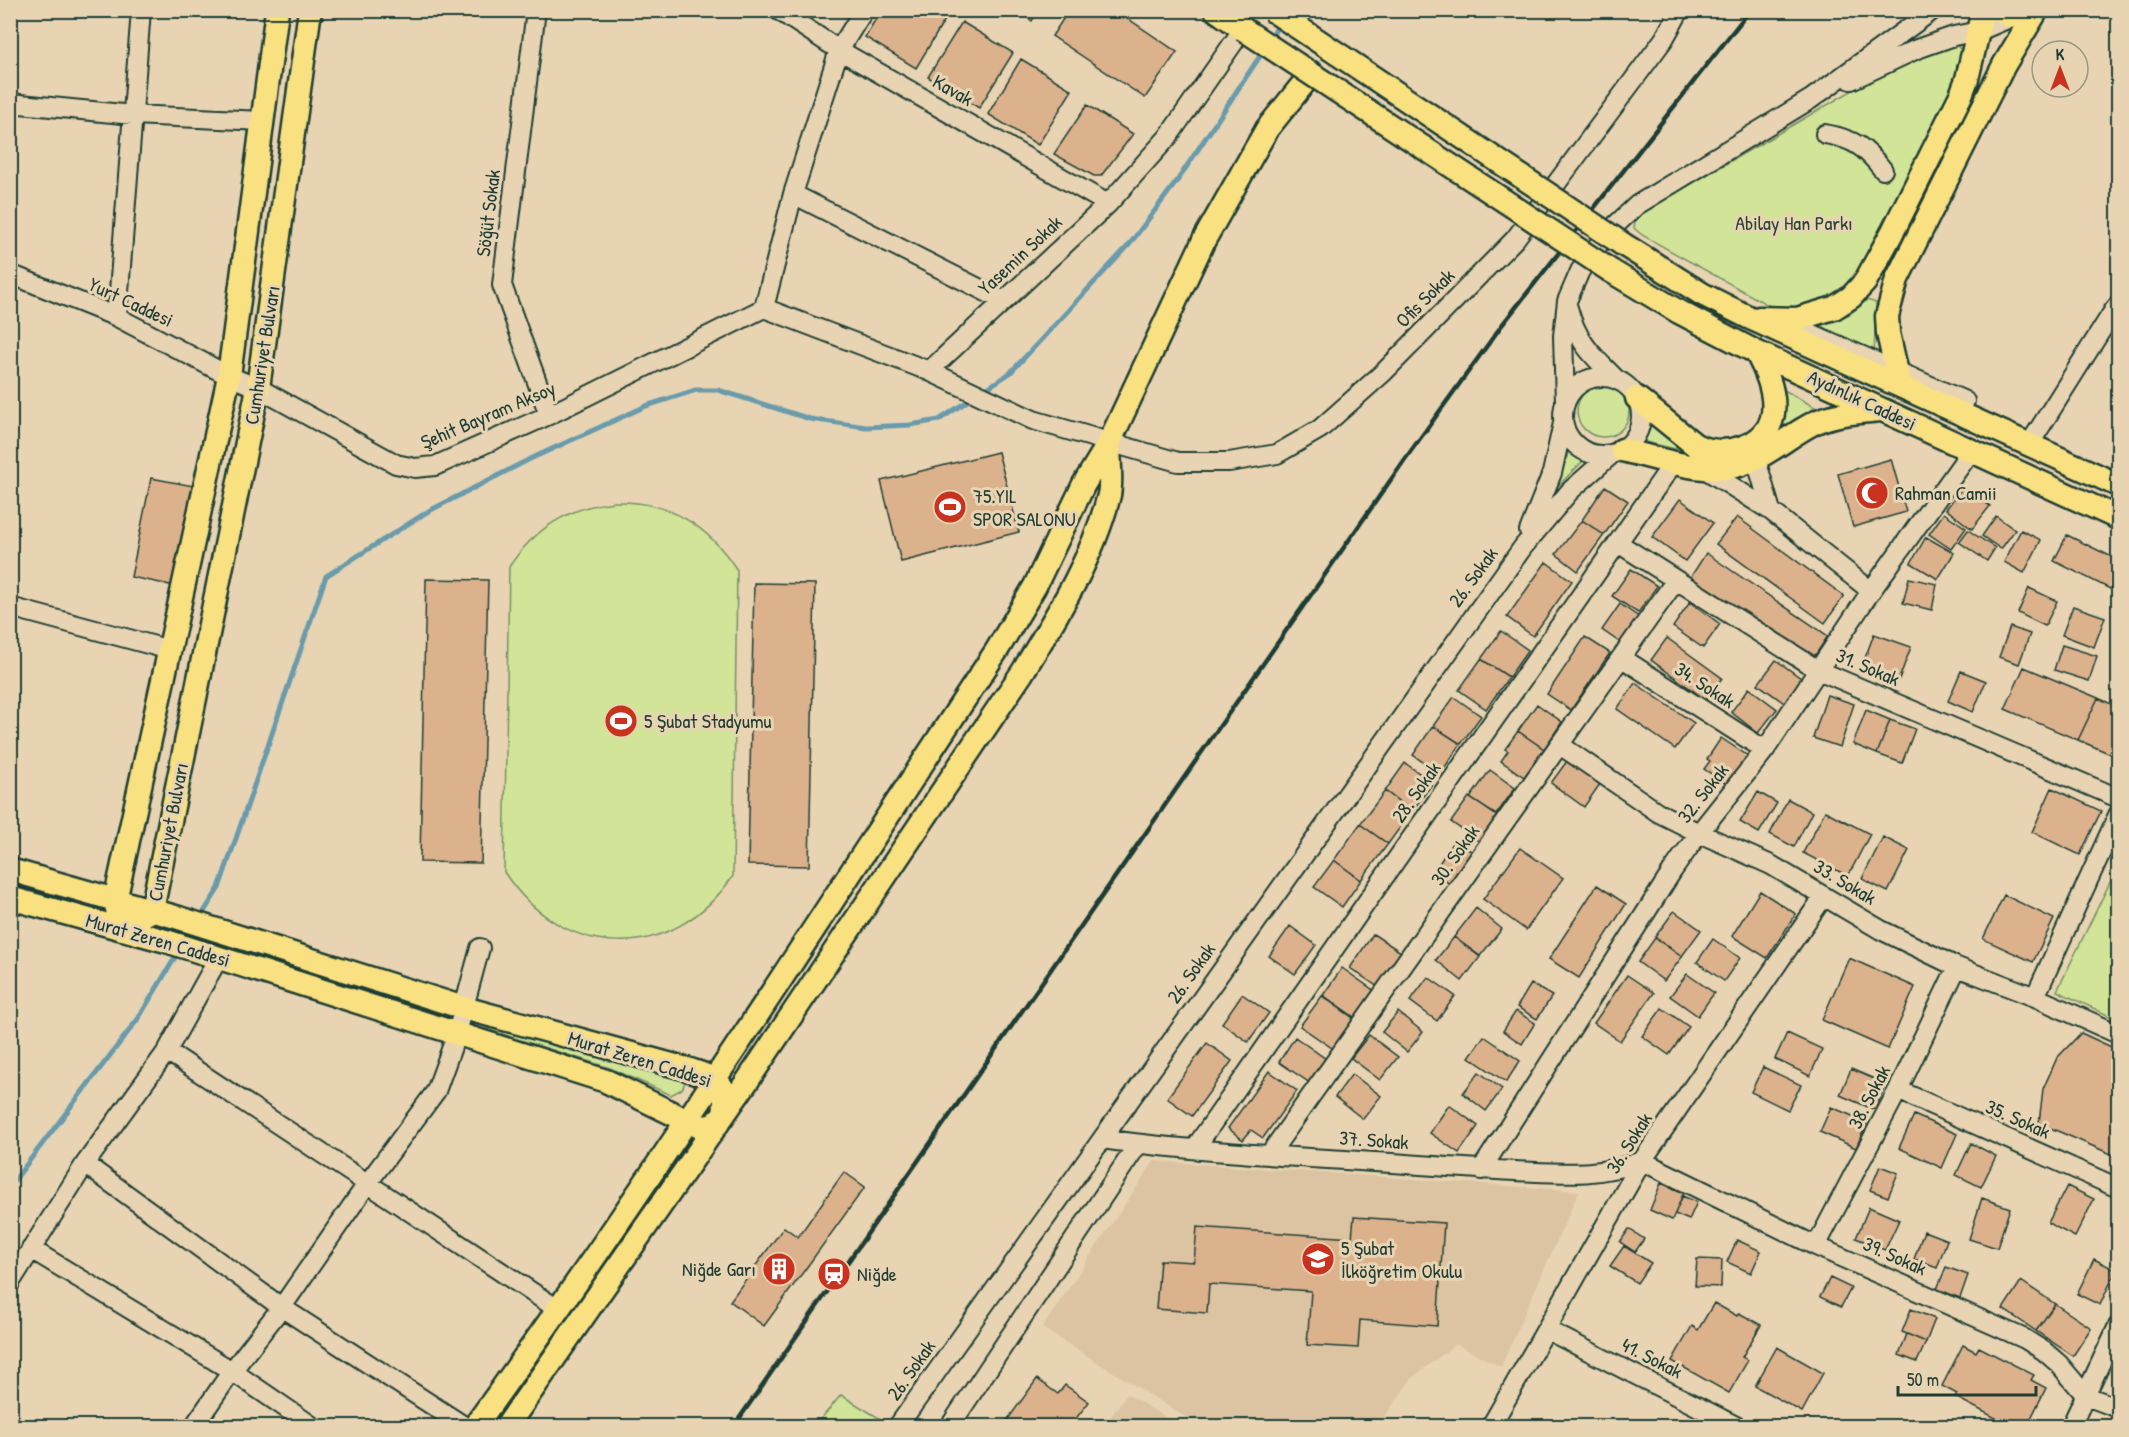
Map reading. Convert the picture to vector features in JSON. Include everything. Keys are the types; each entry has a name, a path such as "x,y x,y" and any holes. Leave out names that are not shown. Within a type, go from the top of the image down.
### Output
{"main road":[{"name":"Cumhuriyet Bulvarı","path":"277,10 229,376 115,901 122,929 153,910 258,388 309,10"},
{"name":"Aydınlık Caddesi","path":"1216,10 1611,271 1679,312 1756,352 2118,518"},
{"name":"Aydınlık Caddesi","path":"1272,10 1621,243 1702,294 1764,316 1899,379 2028,445 2118,485"},
{"path":"2006,14 2021,18 2037,10"},
{"path":"1899,379 1888,333 1887,316 1897,279 2004,65 2037,10"},
{"path":"1764,316 1797,319 1834,308 1851,297 1865,282 1961,95 1981,21"},
{"path":"475,1426 559,1310 688,1122 996,650 1035,586 1084,484 1109,443 1204,240 1267,129 1312,73"},
{"path":"1637,398 1695,445 1704,449 1726,451 1751,444 1761,438 1768,428 1774,407 1770,380 1756,352"},
{"path":"1617,452 1704,468 1725,468 1742,465 1756,459 1813,423 1881,410"},
{"path":"507,1426 724,1114 1022,673 1050,627 1092,544 1109,493 1109,443"},
{"name":"Murat Zeren Caddesi","path":"10,870 153,910 464,1008 715,1078 726,1092 724,1114 712,1126 700,1127 606,1081 166,941 10,898"}],"street":[{"path":"117,317 141,10"},
{"name":"Söğüt Sokak","path":"536,10 502,285 549,415"},
{"name":"Kavak","path":"778,10 839,50 1108,204"},
{"path":"864,10 839,50 793,194 764,308 929,370"},
{"name":"Ofis Sokak","path":"929,370 1033,420 1178,462 1229,462 1277,454 1320,429 1384,372 1515,239 1664,39 1680,10"},
{"path":"1565,402 1577,386 1586,380 1607,377 1617,380 1626,385 1637,398 1642,414 1639,431 1629,446 1601,456 1581,450 1566,433 1563,423 1565,402 1563,336 1567,301 1573,284 1606,234 1622,218 1652,196 1811,99 1933,10"},
{"path":"1811,99 1917,49 1954,36 1981,21 2006,14"},
{"name":"Yasemin Sokak","path":"929,370 1108,204 1167,136 1243,28"},
{"path":"10,103 133,115 263,121"},
{"path":"1825,134 1846,138 1860,145 1883,170"},
{"path":"793,194 1004,300"},
{"name":"Yurt Caddesi","path":"10,274 117,317 229,376"},
{"path":"1567,301 1571,320 1579,339 1591,355 1617,380"},
{"path":"2028,445 2118,306"},
{"name":"Şehit Bayram Aksoy","path":"229,376 258,388 396,464 415,468 435,466 549,415 764,308"},
{"path":"1764,316 1899,379 1965,401"},
{"name":"26. Sokak","path":"1522,547 1552,473 1563,423"},
{"name":"32. Sokak","path":"1481,1170 1642,915 1699,833 1764,750 1871,591 1971,451"},
{"name":"26. Sokak","path":"898,1426 1522,547 1570,491 1617,452"},
{"path":"1756,459 1771,511"},
{"name":"28. Sokak","path":"1195,1148 1674,462"},
{"path":"1704,468 1771,511 1871,591"},
{"name":"31. Sokak","path":"1617,543 1818,670 2118,798"},
{"name":"30. Sokak","path":"1269,1155 1676,580"},
{"path":"10,607 170,651"},
{"name":"34. Sokak","path":"1622,658 1764,750"},
{"name":"33. Sokak","path":"1560,745 1659,813 1771,865 1881,930 1957,966 2118,1034"},
{"path":"2035,997 2118,815"},
{"name":"36. Sokak","path":"1491,1426 1642,1161 1824,896"},
{"path":"194,1426 436,1091 457,1033 480,948"},
{"path":"10,1283 85,1164 167,1051 211,955"},
{"name":"38. Sokak","path":"1816,1246 1898,1090 1957,966"},
{"path":"167,1051 559,1310"},
{"name":"35. Sokak","path":"1898,1090 2118,1188"},
{"name":"37. Sokak","path":"1102,1139 1269,1155 1481,1170 1580,1174 1623,1167 1642,1161"},
{"path":"950,1426 1138,1144"},
{"name":"39. Sokak","path":"1642,1161 1816,1246 2025,1339 2059,1364 2086,1396 2118,1408"},
{"path":"85,1164 281,1307 464,1426"},
{"path":"31,1249 232,1371 312,1426"},
{"path":"2071,1426 2118,1326"},
{"name":"41. Sokak","path":"1547,1330 1736,1426"}],"shaded area":[{"name":"5 Şubat İlköğretim Okulu","path":"1154,1161 1579,1191 1501,1367 1456,1344 1412,1378 1378,1426 1200,1426 1042,1328"},
{"path":"1127,1394 1180,1426 1104,1426"}],"green space":[{"name":"Abilay Han Parkı","path":"1956,44 1963,55 1964,69 1857,285 1836,300 1784,314 1642,235 1634,228 1636,216 1896,65"},
{"path":"1867,300 1876,303 1874,357 1812,329 1850,314"},
{"path":"1598,385 1608,385 1622,392 1629,411 1622,430 1608,437 1598,437 1588,433 1581,426 1577,416 1577,406 1581,396 1588,389"},
{"path":"1784,390 1818,409 1795,419 1782,429 1779,426 1784,405"},
{"path":"1651,421 1693,453 1641,441"},
{"path":"1569,450 1586,458 1558,486"},
{"name":"5 Şubat Stadyumu","path":"614,502 652,505 685,518 713,540 737,570 733,876 708,905 680,926 649,938 618,941 586,936 556,923 528,902 504,872 509,567 529,542 554,522 582,509"},
{"path":"2118,866 2118,1020 2057,991"},
{"path":"487,1025 686,1080 682,1089 671,1095 610,1068 486,1029"},
{"path":"841,1395 884,1421 880,1426 815,1426"}],"building":[{"path":"881,10 946,10 949,13 916,68 865,37"},
{"path":"1016,10 1038,10 1032,21"},
{"path":"1069,10 1115,10 1177,52 1145,98 1052,36"},
{"path":"962,22 1013,53 979,108 928,77"},
{"path":"1021,59 1072,90 1038,145 988,114"},
{"path":"1087,105 1133,134 1101,176 1094,176 1054,154"},
{"name":"75.YIL SPOR SALONU","path":"998,452 1019,532 901,562 881,481"},
{"name":"Rahman Camii","path":"1891,459 1906,512 1853,527 1838,474"},
{"path":"151,478 199,487 180,587 131,577"},
{"path":"1605,486 1628,501 1604,535 1582,520"},
{"path":"1963,487 1990,506 1972,529 1946,509"},
{"path":"1680,499 1713,523 1685,561 1652,537"},
{"path":"1944,513 1966,528 1951,549 1929,534"},
{"path":"1996,516 2015,530 2001,549 1982,536"},
{"path":"1737,517 1844,596 1825,623 1716,544"},
{"path":"1582,520 1604,535 1578,571 1556,554"},
{"path":"1968,530 1995,548 1987,561 1959,542"},
{"path":"2021,530 2041,540 2024,573 2004,562"},
{"path":"2067,535 2118,560 2118,582 2114,591 2054,561"},
{"path":"1926,537 1954,553 1938,579 1911,563"},
{"path":"1706,553 1828,636 1812,660 1690,578"},
{"path":"1546,562 1572,581 1533,636 1507,617"},
{"path":"1631,569 1657,586 1638,613 1612,596"},
{"path":"1909,578 1937,584 1932,610 1903,603"},
{"path":"426,579 488,580 481,863 420,862"},
{"path":"754,583 815,584 809,866 748,865"},
{"path":"2029,588 2057,601 2045,626 2018,613"},
{"path":"1690,602 1720,624 1703,648 1673,627"},
{"path":"1620,604 1643,620 1625,646 1602,630"},
{"path":"2073,606 2105,617 2094,647 2062,635"},
{"path":"2010,627 2030,634 2019,664 1999,657"},
{"path":"1501,631 1528,650 1509,677 1481,659"},
{"path":"1874,634 1911,647 1899,679 1862,666"},
{"path":"1585,637 1610,653 1571,710 1547,694"},
{"path":"1667,638 1722,678 1706,700 1651,660"},
{"path":"2062,645 2097,656 2089,681 2054,670"},
{"path":"1481,659 1509,677 1486,709 1459,690"},
{"path":"1776,660 1805,681 1787,705 1758,684"},
{"path":"2024,667 2098,698 2078,740 2005,709"},
{"path":"1961,671 1986,681 1973,712 1948,701"},
{"path":"1635,683 1694,723 1675,749 1617,709"},
{"path":"1749,688 1777,709 1758,733 1731,712"},
{"path":"1827,695 1854,704 1840,747 1813,738"},
{"path":"1454,697 1481,716 1461,744 1433,726"},
{"path":"2098,698 2118,707 2118,757 2078,740"},
{"path":"1537,704 1562,722 1544,749 1518,731"},
{"path":"1866,710 1890,720 1877,754 1853,744"},
{"path":"1890,720 1915,729 1902,763 1877,754"},
{"path":"1433,726 1461,744 1440,774 1413,755"},
{"path":"1518,731 1544,749 1524,777 1501,761 1508,751 1505,749"},
{"path":"1721,738 1748,756 1728,785 1704,769 1710,761 1707,759"},
{"path":"1567,761 1600,784 1584,807 1551,783"},
{"path":"1405,763 1433,783 1412,811 1385,791"},
{"path":"1490,770 1515,788 1496,815 1470,798"},
{"path":"2052,788 2101,811 2080,855 2032,832"},
{"path":"1385,791 1412,811 1388,844 1360,824"},
{"path":"1758,792 1777,803 1759,833 1740,822"},
{"path":"1469,797 1501,819 1483,844 1451,822"},
{"path":"1788,799 1812,812 1794,847 1770,834"},
{"path":"1825,811 1870,834 1848,876 1803,853"},
{"path":"1360,824 1388,844 1361,880 1334,860"},
{"path":"1883,837 1909,850 1888,892 1862,879"},
{"path":"1454,840 1474,853 1453,886 1433,873"},
{"path":"1520,848 1563,878 1526,930 1483,899"},
{"path":"1334,860 1361,880 1342,907 1314,887"},
{"path":"1597,885 1626,904 1579,978 1549,959"},
{"path":"1760,891 1796,914 1767,958 1732,936"},
{"path":"2004,895 2054,919 2033,962 1983,939"},
{"path":"1476,908 1502,929 1480,956 1454,937"},
{"path":"1674,911 1701,930 1682,956 1655,937"},
{"path":"1290,926 1316,945 1295,974 1269,956"},
{"path":"1373,934 1404,954 1381,989 1350,968"},
{"path":"1454,937 1480,957 1462,981 1436,960"},
{"path":"1655,938 1682,957 1664,981 1638,962"},
{"path":"1713,939 1740,958 1724,981 1697,962"},
{"path":"1849,958 1915,987 1888,1049 1822,1020"},
{"path":"1342,968 1376,992 1357,1019 1323,995"},
{"path":"1687,974 1714,993 1698,1016 1670,996"},
{"path":"1627,975 1654,993 1620,1041 1594,1023"},
{"path":"1428,977 1455,996 1437,1021 1410,1001"},
{"path":"1531,984 1552,996 1537,1019 1517,1007"},
{"path":"1242,994 1269,1013 1248,1042 1222,1023"},
{"path":"1322,996 1356,1020 1335,1050 1300,1026"},
{"path":"1662,1008 1689,1027 1669,1055 1642,1036"},
{"path":"1516,1011 1535,1023 1522,1044 1503,1031"},
{"path":"1398,1012 1423,1032 1407,1052 1382,1032"},
{"path":"1787,1033 1822,1049 1810,1076 1775,1059"},
{"path":"2081,1033 2118,1050 2118,1157 2039,1123 2043,1089 2057,1058"},
{"path":"1369,1035 1398,1057 1380,1080 1351,1058"},
{"path":"1484,1036 1520,1061 1506,1082 1469,1057"},
{"path":"1295,1037 1326,1059 1310,1083 1279,1062"},
{"path":"1207,1043 1232,1061 1192,1116 1167,1098"},
{"path":"1763,1067 1801,1085 1788,1110 1751,1092"},
{"path":"1851,1069 1886,1084 1875,1110 1840,1095"},
{"path":"1269,1071 1297,1091 1263,1138 1251,1130 1243,1140 1228,1128"},
{"path":"1479,1072 1502,1089 1486,1111 1463,1093"},
{"path":"1352,1074 1381,1096 1363,1119 1335,1097"},
{"path":"1449,1105 1478,1126 1459,1153 1430,1133"},
{"path":"1831,1107 1867,1122 1856,1148 1820,1132"},
{"path":"1914,1115 1957,1134 1942,1168 1899,1148"},
{"path":"1971,1143 1996,1156 1981,1187 1956,1175"},
{"path":"1880,1166 1898,1173 1888,1197 1870,1190"},
{"name":"Niğde Garı","path":"844,1172 865,1187 764,1326 730,1301 784,1227 798,1237"},
{"path":"1661,1183 1684,1193 1672,1220 1650,1210"},
{"path":"2067,1186 2094,1199 2075,1237 2048,1223"},
{"path":"1682,1196 1697,1202 1689,1220 1675,1214"},
{"path":"1982,1198 2010,1208 1997,1248 1969,1239"},
{"path":"1869,1207 1899,1220 1885,1250 1856,1238"},
{"path":"1354,1217 1444,1223 1437,1326 1360,1320 1358,1348 1307,1345 1311,1291 1209,1284 1207,1313 1156,1309 1160,1260 1194,1262 1197,1227 1352,1238"},
{"path":"1629,1229 1644,1239 1635,1252 1620,1242"},
{"path":"1924,1231 1947,1240 1937,1268 1914,1259"},
{"path":"1737,1240 1761,1251 1751,1273 1727,1262"},
{"path":"1624,1246 1651,1263 1637,1283 1610,1266"},
{"path":"1697,1259 1722,1260 1721,1287 1695,1286"},
{"path":"2094,1259 2116,1270 2100,1305 2077,1294"},
{"path":"1946,1267 1968,1275 1960,1298 1937,1289"},
{"path":"1830,1278 1851,1288 1841,1307 1820,1297"},
{"path":"2021,1281 2055,1304 2036,1331 2003,1309"},
{"path":"1714,1303 1737,1316 1739,1313 1761,1325 1742,1357 1748,1360 1729,1393 1672,1361 1692,1326 1698,1330"},
{"path":"2055,1304 2091,1328 2073,1356 2036,1331"},
{"path":"1911,1309 1935,1319 1926,1342 1902,1332"},
{"path":"1907,1334 1926,1342 1917,1362 1899,1355"},
{"path":"1963,1345 1976,1352 1979,1347 2034,1375 2031,1380 2046,1388 2027,1426 2009,1420 2007,1424 1955,1397 1957,1394 1942,1386"},
{"path":"1777,1347 1823,1373 1802,1412 1755,1386"},
{"path":"1037,1379 1058,1394 1065,1385 1089,1402 1070,1426 1003,1426"}],"waterway":[{"path":"1270,39 1281,21"},
{"path":"200,918 219,888 326,576 427,512 530,459 646,406 696,390 718,390 810,419 866,427 910,425 939,420 1010,373 1129,245 1177,181 1264,50"},
{"path":"10,1186 138,1019 179,951"}],"railway":[{"path":"734,1426 1408,455 1502,325 1750,10"}],"place":[{"name":"Rahman Camii","path":"1872,493"},
{"name":"75.YIL SPOR SALONU","path":"950,507"},
{"name":"5 Şubat Stadyumu","path":"621,721"},
{"name":"5 Şubat İlköğretim Okulu","path":"1318,1259"},
{"name":"Niğde Garı","path":"779,1269"},
{"name":"Niğde","path":"834,1274"}]}
